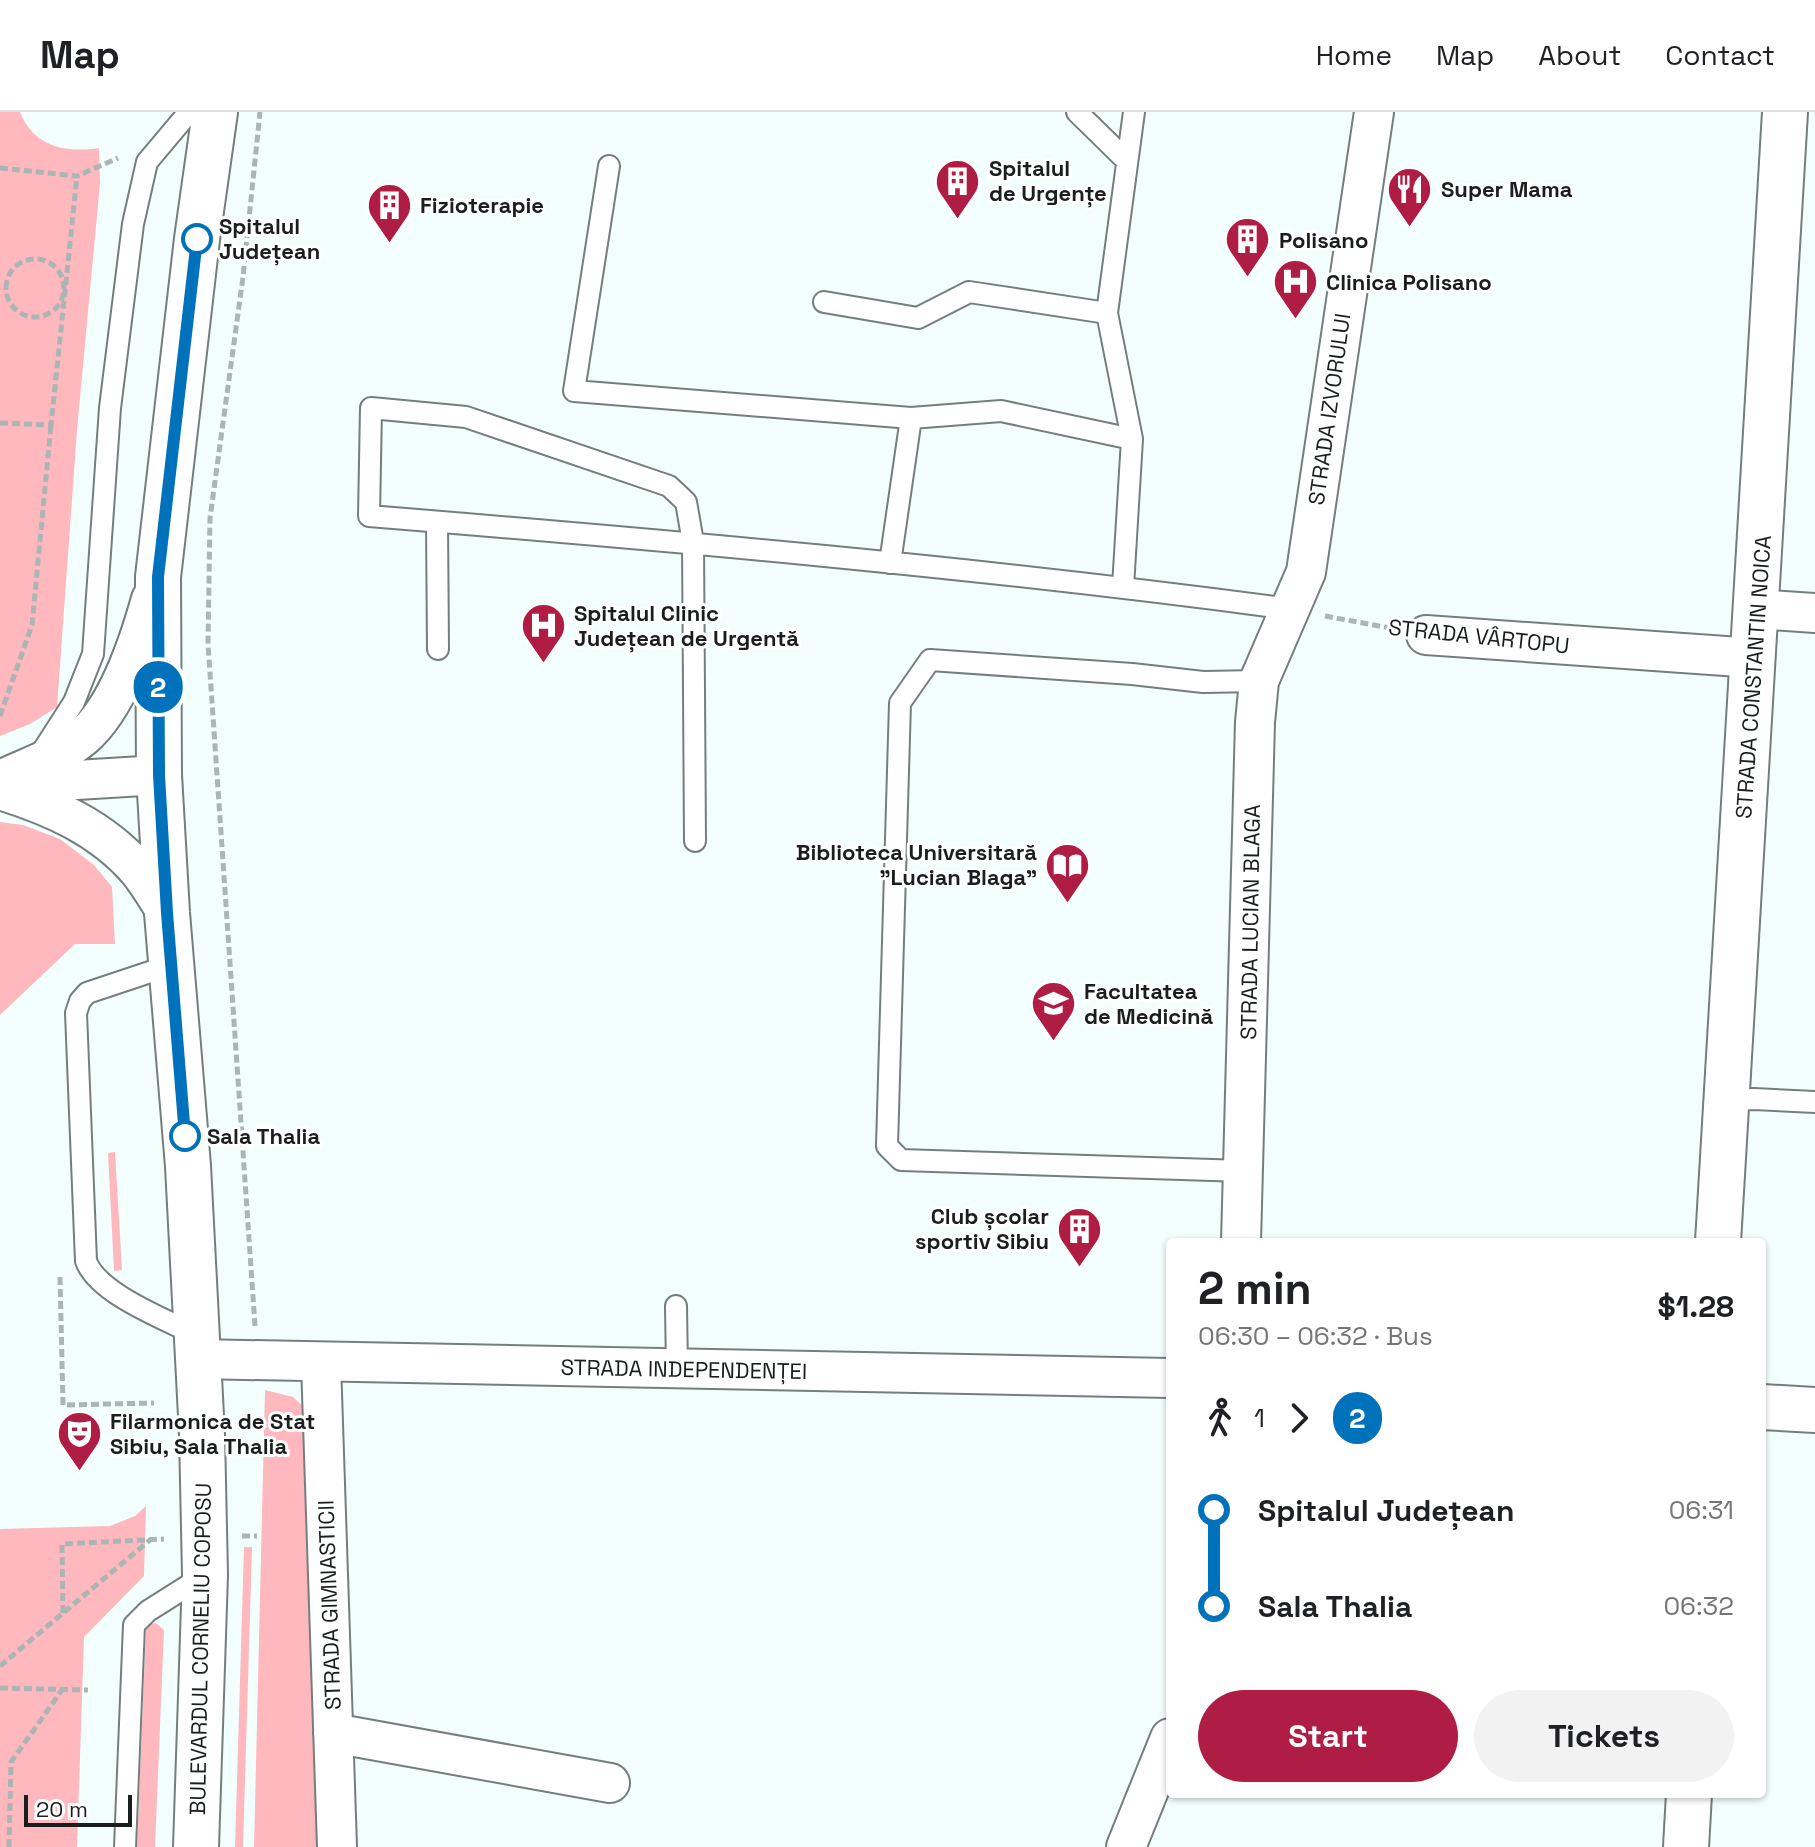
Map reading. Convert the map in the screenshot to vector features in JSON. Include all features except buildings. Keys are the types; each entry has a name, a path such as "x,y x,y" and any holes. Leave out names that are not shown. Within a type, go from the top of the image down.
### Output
{"main road":[{"name":"BULEVARDUL CORNELIU COPOSU","path":"196,1847 205,1556 188,1166 159,775 158,577 197,239 215,112"},
{"name":"STRADA CONSTANTIN NOICA","path":"1718,1238 1785,112"},
{"path":"1766,1407 1815,1410"},
{"path":"1686,1847 1689,1798"}],"street":[{"name":"STRADA IZVORULUI","path":"1290,609 1306,572 1374,112"},
{"path":"8,780 65,750 85,735 103,713 131,663 158,577"},
{"name":"STRADA LUCIAN BLAGA","path":"1241,1238 1255,722 1259,681 1290,609"},
{"path":"1757,609 1815,613"},
{"name":"STRADA VÂRTOPU","path":"1426,635 1754,658"},
{"path":"8,780 159,775"},
{"path":"8,780 91,829 126,857 141,873 167,913"},
{"name":"STRADA INDEPENDENȚEI","path":"198,1347 258,1360 321,1363 1166,1378"},
{"name":"STRADA GIMNASTICII","path":"321,1363 337,1847"},
{"path":"333,1733 610,1783"},
{"path":"1126,1847 1166,1748"}],"lane":[{"path":"8,780 74,702 93,654 110,408 133,224 147,162 189,112"},
{"path":"1077,112 1127,161"},
{"path":"1123,587 1132,439 1107,313 1134,112"},
{"path":"609,166 574,391 911,418 1001,411 1132,439"},
{"path":"824,302 918,318 969,292 1107,313"},
{"path":"695,841 693,542 686,502 669,486 466,417 371,408 369,516 693,542 1123,587 1290,609"},
{"path":"890,563 911,418"},
{"path":"437,522 438,649"},
{"path":"1244,1171 901,1160 887,1146 899,735 900,703 930,660 1203,682 1259,681"},
{"path":"171,965 87,993 76,1013 86,1261 89,1271 106,1287 198,1347"},
{"path":"1726,1100 1815,1102"},
{"path":"676,1306 677,1369"},
{"path":"125,1847 134,1625 205,1556"}],"path":[{"path":"258,1360 208,644 210,518 243,277 260,112"},
{"path":"0,168 77,176 106,162"},
{"path":"0,716 32,625 77,176"},
{"path":"35,258 53,264 64,280 65,290 62,299 49,314 30,317 13,307 3,287 17,264 35,258"},
{"path":"0,423 51,425"},
{"name":"STRADA VÂRTOPU","path":"1290,609 1426,635"},
{"path":"60,1277 63,1405 154,1403"},
{"path":"63,1613 62,1544 151,1539 205,1556 257,1536"},
{"path":"0,1666 151,1539"},
{"path":"0,1688 88,1690"},
{"path":"9,1847 11,1762 62,1690"}],"shaded area":[{"path":"0,112 20,112 33,133 52,145 74,149 99,148 100,183 77,430 57,707 30,724 0,736"},
{"path":"0,822 23,825 60,839 94,865 112,887 115,944 75,944 0,1015"},
{"path":"115,1152 122,1270 114,1271 108,1153"},
{"path":"265,1390 293,1397 313,1416 326,1847 254,1847"},
{"path":"146,1506 144,1576 84,1637 77,1847 0,1847 0,1529 110,1526 135,1516"},
{"path":"244,1547 252,1547 243,1847 235,1847"},
{"path":"156,1623 164,1630 155,1847 137,1847 146,1630 150,1624"}],"bus line":[{"name":"2","path":"185,1136 159,775 158,577 197,239"}],"place":[{"name":"Spitalul de Urgențe","path":"958,220"},
{"name":"Super Mama","path":"1410,228"},
{"name":"Spitalul Județean","path":"197,239"},
{"name":"Fizioterapie","path":"389,244"},
{"name":"Polisano","path":"1248,279"},
{"name":"Clinica Polisano","path":"1295,321"},
{"name":"Spitalul Clinic Județean de Urgentă","path":"543,665"},
{"name":"Biblioteca Universitară \"Lucian Blaga\"","path":"1068,904"},
{"name":"Facultatea de Medicină","path":"1053,1043"},
{"name":"Sala Thalia","path":"185,1136"},
{"name":"Club școlar sportiv Sibiu","path":"1080,1268"},
{"name":"Filarmonica de Stat Sibiu, Sala Thalia","path":"79,1473"}]}
